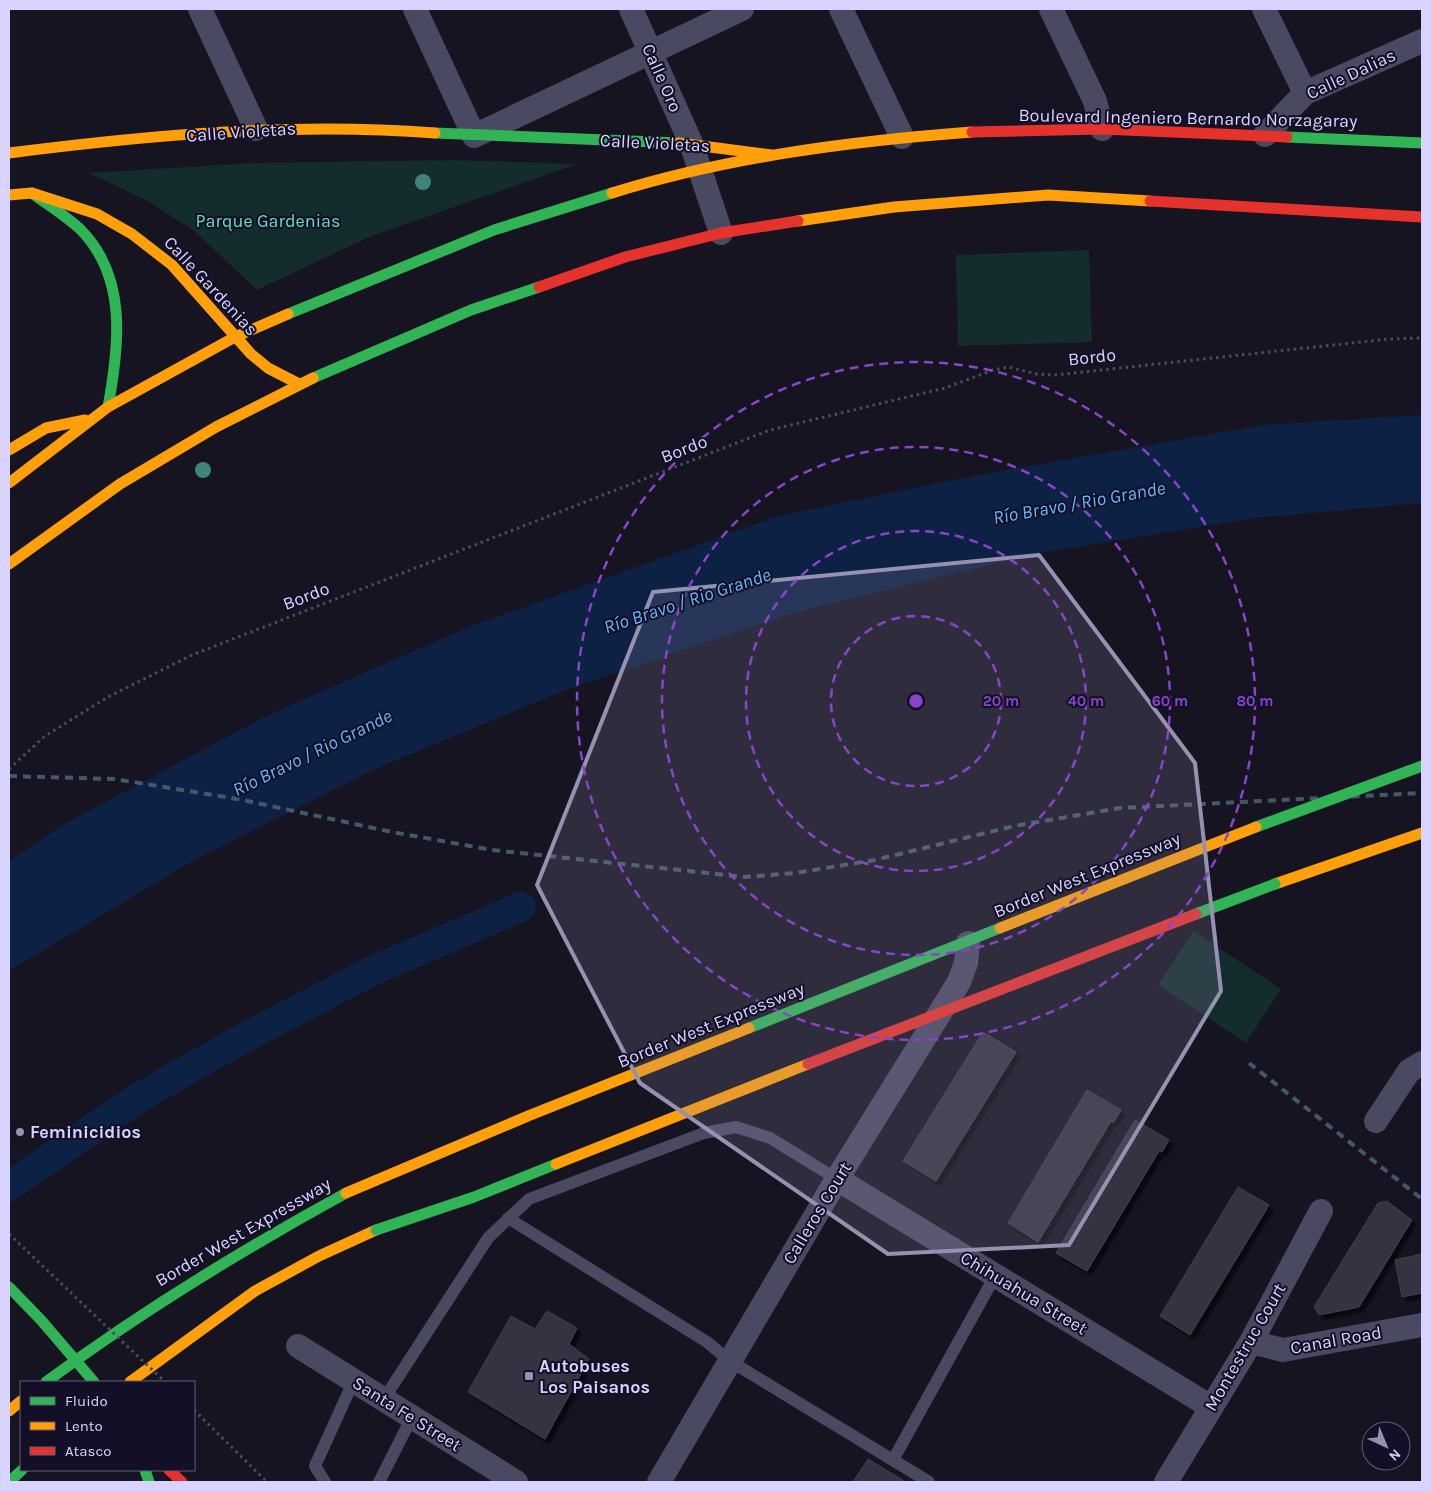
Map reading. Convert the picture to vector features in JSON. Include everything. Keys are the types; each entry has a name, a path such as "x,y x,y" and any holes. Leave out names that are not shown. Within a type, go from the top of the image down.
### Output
{"main road":[{"name":"Calle Violetas","path":"9,153 88,143 256,129 372,128 474,136 691,143 775,156"},
{"name":"Boulevard Ingeniero Bernardo Norzagaray","path":"91,418 235,337 355,286 494,230 616,192 700,171 775,156 902,137 986,131 1102,129 1422,143"},
{"path":"32,193 86,235 111,276 119,315 114,373 108,407"},
{"name":"Calle Gardenias","path":"9,195 32,193 97,214 152,248 194,288 235,337 268,368 299,384"},
{"path":"9,564 120,484 216,426 299,384 471,310 625,257 721,233 894,207 1048,195 1422,217"},
{"path":"9,450 46,428 91,418"},
{"path":"9,484 91,418"},
{"name":"Border West Expressway","path":"47,1381 102,1339 181,1286 258,1240 346,1193 547,1109 1216,842 1422,766"},
{"path":"131,1381 255,1291 319,1256 376,1230 474,1197 697,1107 1266,887 1422,833"},
{"path":"9,1287 41,1320 93,1381"},
{"path":"9,1411 20,1402"},
{"path":"9,1482 21,1471"},
{"path":"170,1471 182,1482"}],"street":[{"path":"200,9 256,129"},
{"path":"415,9 474,136"},
{"name":"Calle Oro","path":"631,9 652,52 691,143 721,233"},
{"name":"Calle Violetas","path":"474,136 742,9"},
{"path":"841,9 902,137"},
{"path":"1051,9 1095,101 1102,129"},
{"path":"1264,9 1305,93"},
{"name":"Calle Dalias","path":"1265,136 1305,93 1422,41"},
{"name":"Calleros Court","path":"659,1482 837,1179 959,982 966,963 968,943"},
{"path":"1376,1121 1409,1071 1422,1063"},
{"name":"Chihuahua Street","path":"837,1179 1211,1407"},
{"name":"Montestruc Court","path":"1166,1482 1251,1342 1321,1211"},
{"name":"Canal Road","path":"1251,1342 1283,1350 1422,1325"},
{"name":"Santa Fe Street","path":"298,1346 516,1482"}],"lane":[{"path":"384,1399 488,1238 529,1199 704,1133 736,1127 770,1138 837,1179"},
{"path":"508,1218 707,1342 730,1361 929,1482"},
{"path":"893,1460 996,1276"},
{"path":"325,1482 315,1466 354,1380"},
{"path":"379,1482 412,1417"}],"path":[{"name":"Bordo","path":"9,769 45,736 108,698 192,655 770,430 945,388 993,370 1008,367 1037,374 1055,374 1389,339 1422,338"},
{"path":"9,1234 164,1381"},
{"path":"195,1411 267,1482"}],"highlighted area":[{"path":"1039,555 1195,763 1221,991 1069,1245 888,1254 640,1083 537,885 653,592"}],"green space":[{"name":"Parque Gardenias","path":"453,160 577,164 369,237 257,290 193,230 148,201 89,173 253,163"},
{"path":"1089,250 1092,342 958,346 956,255"},
{"path":"1193,931 1281,989 1246,1043 1158,985"}],"water":[{"name":"Río Bravo / Rio Grande","path":"1422,415 1422,503 1255,518 1034,554 792,613 568,689 375,769 196,859 9,971 9,861 61,826 262,718 466,628 779,516 962,478 1263,425"}],"building":[{"path":"983,1032 1016,1052 936,1181 903,1161"},
{"path":"1087,1090 1121,1110 1113,1123 1111,1121 1038,1242 1008,1223"},
{"path":"1135,1120 1169,1140 1162,1152 1159,1151 1087,1271 1056,1253"},
{"path":"1238,1187 1269,1205 1190,1335 1160,1316"},
{"path":"1387,1201 1412,1220 1359,1307 1319,1315 1314,1307 1378,1203"},
{"path":"1422,1254 1422,1293 1402,1297 1395,1260"},
{"name":"Autobuses Los Paisanos","path":"547,1311 577,1328 569,1344 589,1359 545,1439 468,1392 511,1316 535,1329"},
{"path":"868,1459 906,1482 853,1482"}],"waterway":[{"path":"9,1186 138,1098 240,1040 374,970 521,907"}],"railway":[{"path":"9,776 114,779 238,799 392,832 492,850 745,877 795,873 875,860 1014,826 1120,808 1422,793"},
{"path":"1249,1063 1422,1199"}],"traffic: fast":[{"path":"435,133 679,143"},
{"path":"1287,137 1422,143"},
{"path":"32,193 81,230 96,249 107,269 113,291 117,337 108,407"},
{"path":"288,314 494,230 612,193"},
{"path":"313,378 471,310 539,287"},
{"path":"1256,827 1422,766"},
{"path":"1196,914 1275,884"},
{"path":"749,1028 1000,928"},
{"path":"376,1230 474,1197 556,1164"},
{"path":"47,1381 193,1282 346,1193"},
{"path":"9,1287 41,1320 93,1381"},
{"path":"9,1482 21,1471"},
{"path":"145,1471 149,1482"}],"traffic: slow":[{"path":"9,153 221,132 328,129 435,133"},
{"path":"612,193 656,180 790,152 881,140 972,132"},
{"path":"679,143 772,155"},
{"path":"9,195 32,193 97,214 132,234 172,265 251,354 268,368 299,384"},
{"path":"798,221 894,207 1048,195 1150,201"},
{"path":"9,483 108,407 235,337 288,314"},
{"path":"9,564 120,484 216,427 313,378"},
{"path":"9,450 46,428 85,420"},
{"path":"1000,928 1256,827"},
{"path":"1275,884 1422,833"},
{"path":"346,1193 528,1116 749,1028"},
{"path":"556,1164 808,1064"},
{"path":"131,1381 255,1291 319,1256 376,1230"},
{"path":"9,1411 20,1402"}],"traffic: jam":[{"path":"972,132 1102,129 1287,137"},
{"path":"1150,201 1422,217"},
{"path":"539,287 625,257 721,233 798,221"},
{"path":"808,1064 1196,914"},
{"path":"170,1471 182,1482"}],"place":[{"name":"Feminicidios","path":"20,1132"},
{"name":"Autobuses Los Paisanos","path":"529,1376"}]}
